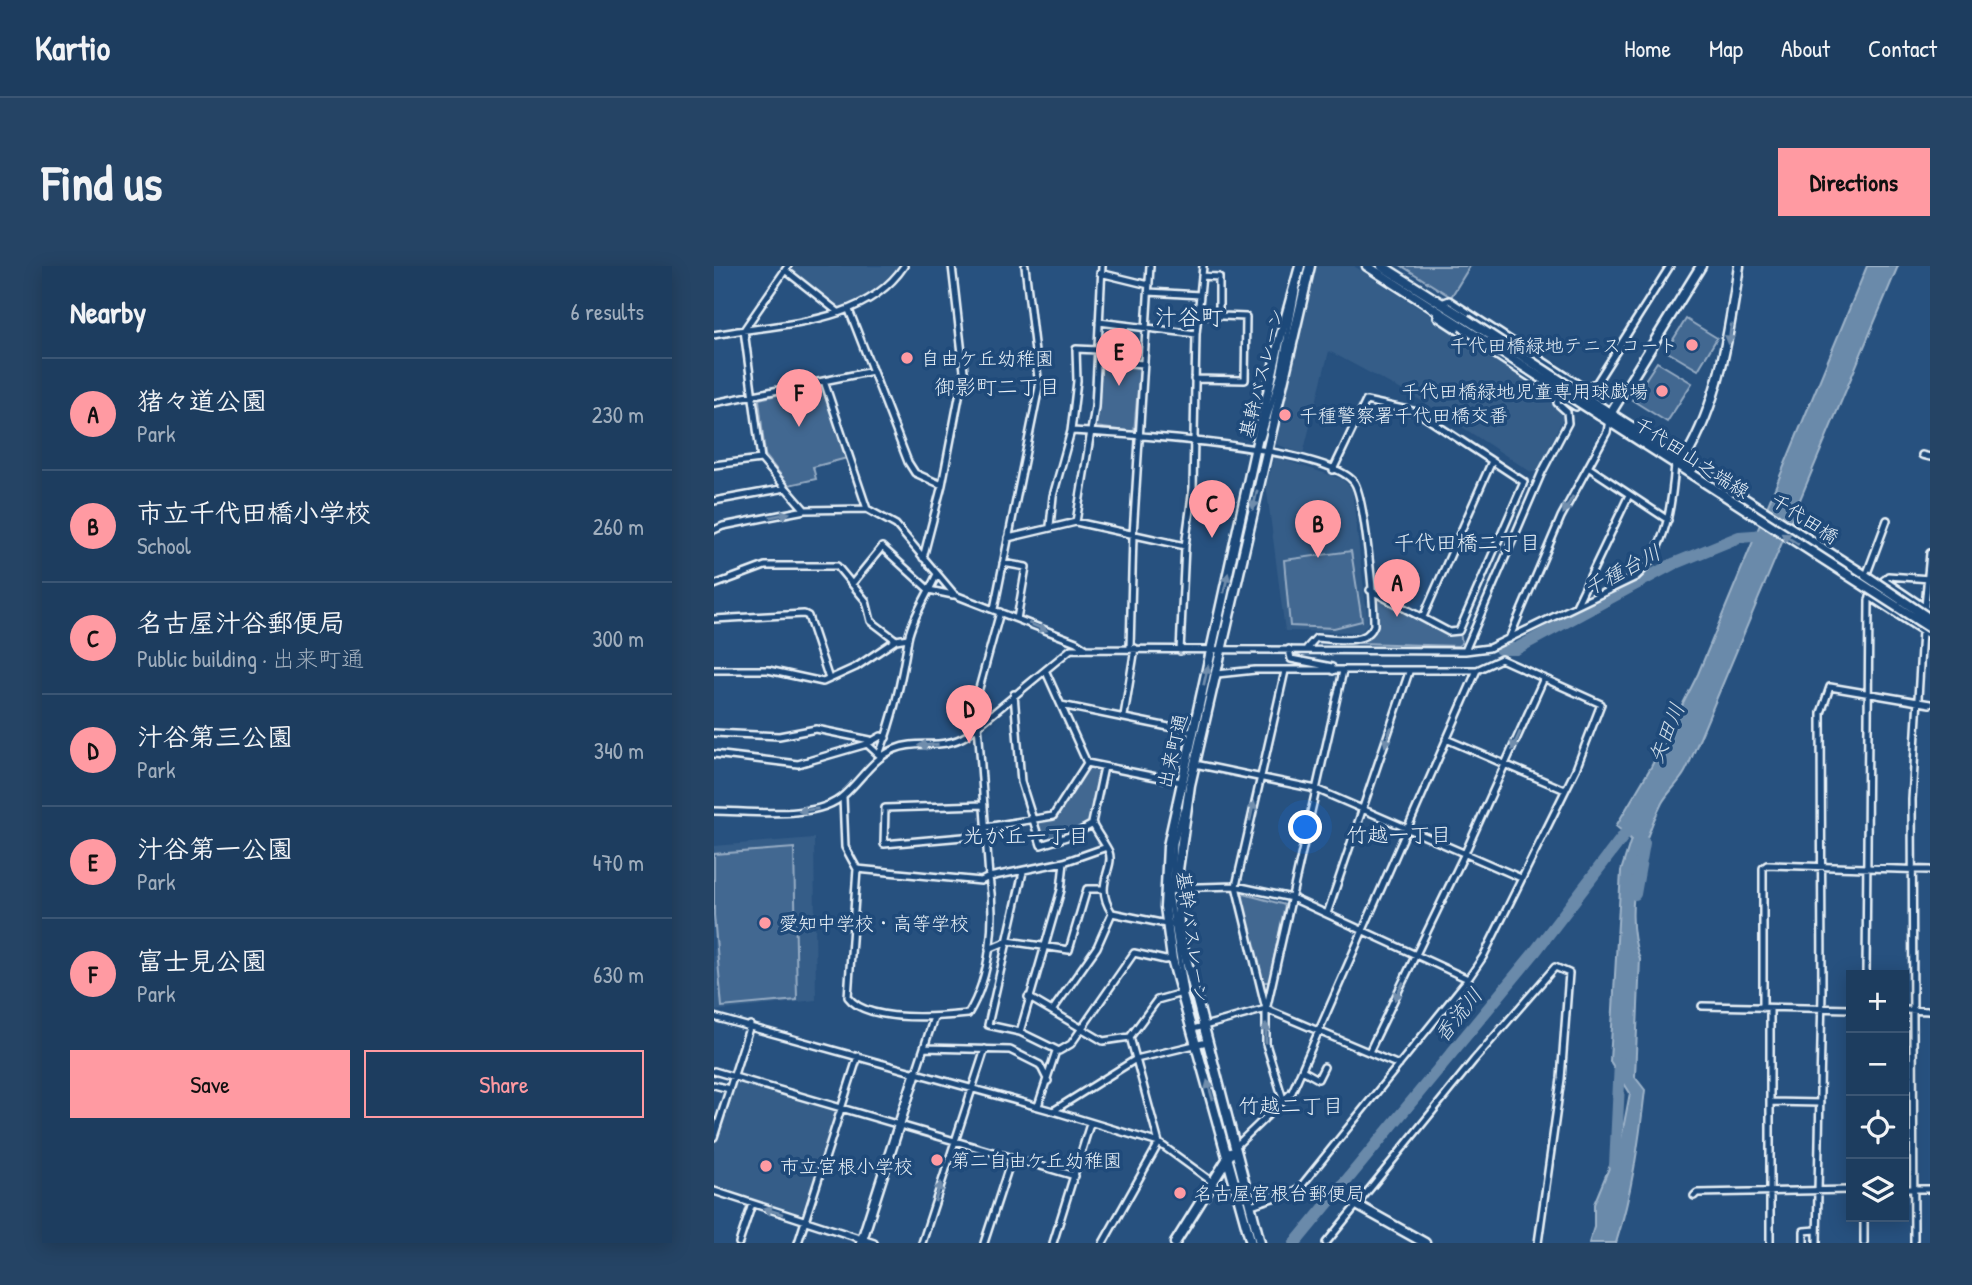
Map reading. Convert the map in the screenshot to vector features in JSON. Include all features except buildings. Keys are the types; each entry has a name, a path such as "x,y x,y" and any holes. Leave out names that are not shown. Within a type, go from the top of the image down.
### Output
{"main road":[{"name":"出来町通","path":"1186,784 1195,764 1217,674 1279,342 1300,266"},
{"name":"出来町通","path":"1251,1243 1229,1156 1172,959 1174,926 1167,861 1186,784 1193,732 1250,475 1261,448 1310,266"},
{"name":"千代田山之端線","path":"1367,266 1463,322 1600,412 1688,462"},
{"name":"千代田山之端線","path":"1382,266 1439,307"},
{"path":"1610,418 1701,266"},
{"path":"1688,462 1705,420 1728,348 1739,266"},
{"name":"千代田山之端線","path":"1610,418 1675,464 1926,629"},
{"name":"千代田橋","path":"1688,462 1866,576"},
{"path":"1866,576 1930,619"},
{"path":"1174,926 1170,888 1181,842 1186,784"},
{"name":"出来町通","path":"1174,926 1236,1146 1260,1243"},
{"path":"861,1241 916,1072"},
{"path":"1175,1243 1211,1181 1236,1146"},
{"path":"1355,1204 1425,1243"}],"street":[{"path":"714,335 849,310 879,294 904,266"},
{"path":"923,558 943,485 964,371 952,266"},
{"path":"843,797 845,847 857,869 848,997 853,1004 874,1012 934,1017 968,1014 976,1000 989,948 992,894 979,723 975,703 997,610 1003,563 1040,378 1025,266"},
{"path":"1124,716 1133,648 1133,535 1150,266"},
{"path":"1180,650 1185,546 1193,488 1196,334 1203,266"},
{"path":"1589,386 1580,385 1449,300 1439,307 1437,317 1576,407 1589,386 1597,382 1670,266"},
{"path":"805,510 761,459 744,330 787,268 838,312"},
{"path":"1076,522 1091,432 1098,361 1101,269 1149,289 1200,295"},
{"path":"1202,276 1219,277 1219,316"},
{"path":"849,310 915,473 943,485"},
{"path":"1194,379 1245,380 1246,317 1198,315"},
{"path":"1099,322 1196,334"},
{"path":"1050,527 1053,496 1071,431 1077,381 1076,349 1098,350"},
{"path":"1098,361 1144,364"},
{"path":"714,403 873,371"},
{"path":"824,381 867,509"},
{"path":"1465,651 1542,472 1568,423 1567,412 1556,403 1558,396"},
{"path":"1333,470 1366,401 1417,412 1524,482 1459,631 1449,632 1370,590"},
{"path":"1509,639 1561,517 1610,418"},
{"path":"1071,431 1261,448 1333,470 1351,479 1359,490 1374,625 1368,635 1355,639 1311,640 1307,647"},
{"path":"1922,456 1930,457"},
{"path":"714,465 761,459"},
{"path":"1423,617 1492,461"},
{"path":"714,811 805,811 826,807 843,797 880,756 897,748 953,743 1046,672 1071,649 1222,650 1307,647 1465,651 1489,648 1644,570 1654,555 1668,520 1675,464 1688,462"},
{"path":"1588,467 1668,520"},
{"path":"714,501 786,488"},
{"path":"1576,606 1629,495"},
{"path":"714,528 805,510 867,509 896,525 955,595"},
{"path":"1866,576 1887,520"},
{"path":"1008,538 1076,522 1185,546"},
{"path":"852,584 883,547 929,590 955,595 997,610 1085,648"},
{"path":"1927,609 1930,553"},
{"path":"1003,563 1026,567 1017,619"},
{"path":"714,585 765,566 837,566 866,601 871,621 896,640"},
{"path":"880,756 901,686 908,638 937,574"},
{"path":"1866,970 1870,597 1888,576 1929,579"},
{"path":"1884,580 1927,609"},
{"path":"1870,597 1926,629 1930,636"},
{"path":"714,619 804,614 808,616 829,679"},
{"path":"1914,1243 1912,870 1916,702 1926,629"},
{"path":"714,670 768,670 813,681 829,679 856,667 896,640 908,638"},
{"path":"1289,649 1291,659 1332,667 1333,671"},
{"path":"1217,674 1255,670 1477,670 1501,659 1601,704 1565,790 1483,957 1468,979 1298,1190 1251,1205"},
{"path":"1236,1146 1292,1092 1410,829 1477,670"},
{"path":"1266,1009 1236,886 1285,671"},
{"path":"1283,1099 1266,1044 1266,1009 1343,671"},
{"path":"1046,672 1087,763"},
{"path":"1327,914 1409,672"},
{"path":"1369,1052 1465,853 1544,678"},
{"path":"1817,1243 1821,1009 1821,713 1830,687 1930,704"},
{"path":"1014,694 1021,782 1041,845 1073,835 1093,824"},
{"path":"1061,705 1193,732"},
{"path":"714,733 779,736 817,729 869,742 880,756"},
{"path":"714,754 798,764 886,738"},
{"path":"1446,739 1565,790"},
{"path":"986,827 1053,816 1087,763"},
{"path":"1087,763 1186,784"},
{"path":"1195,764 1316,789 1521,878"},
{"path":"1104,767 1093,824 1104,848 1109,852 1103,889 1105,902 1112,913 1174,926"},
{"path":"984,805 885,808 884,844 986,835"},
{"path":"857,869 981,881 989,877 1064,862 1104,848"},
{"path":"1020,1032 1061,890 1064,862"},
{"path":"1763,1008 1763,868 1767,865 1930,870"},
{"path":"1023,872 988,1025 1020,1032 1056,1051"},
{"path":"1170,888 1236,886 1292,898 1468,979"},
{"path":"989,948 1008,941 1045,949 1069,950 1087,889 1103,889"},
{"path":"1052,1011 1097,947 1112,913"},
{"name":"基幹バスレーン","path":"1174,926 1189,1016"},
{"path":"1056,1051 1071,1044 1134,953 1172,959"},
{"path":"1326,1243 1355,1204 1555,967 1569,973 1561,1079 1538,1243"},
{"path":"1028,997 1080,1030 1103,1041 1130,1037 1157,1000 1182,993"},
{"path":"1702,1006 1846,1009"},
{"path":"1770,1008 1770,1243"},
{"path":"1193,1030 1266,1009 1399,1065"},
{"path":"1909,1010 1930,1011"},
{"path":"714,1017 1038,1106 1159,1143 1211,1181"},
{"path":"916,1072 934,1017"},
{"path":"714,1137 716,1123 750,1026"},
{"path":"1103,1243 1159,1143 1130,1037"},
{"path":"1053,1111 1136,1059 1207,1042"},
{"path":"924,1048 1016,1052 1040,1065 1048,1081"},
{"path":"922,1243 953,1140 985,1049"},
{"path":"1038,1106 1056,1051"},
{"path":"797,1243 858,1056"},
{"path":"1302,1070 1318,1079 1324,1067"},
{"path":"714,1071 1075,1176"},
{"path":"714,1085 729,1089"},
{"path":"1771,1102 1820,1103"},
{"path":"1053,1243 1090,1124"},
{"path":"984,1243 1012,1157"},
{"path":"1909,1189 1930,1189"},
{"path":"1694,1196 1697,1193 1846,1190"},
{"path":"714,1191 873,1243"},
{"path":"739,1243 752,1204"},
{"path":"1864,1222 1864,1243"},
{"path":"1804,1243 1804,1231 1817,1230"}],"shaded area":[{"path":"794,266 898,266 877,290 841,309 792,273"},
{"path":"1316,266 1354,266 1569,405 1538,472 1531,472 1422,401 1329,351 1303,454 1276,444"},
{"path":"1402,266 1470,266 1451,297"},
{"name":"矢田川","path":"1867,266 1898,266 1691,759 1683,776 1662,803 1641,858 1633,900 1635,941 1640,959 1635,1077 1645,1090 1640,1129 1631,1186 1616,1243 1589,1243 1594,1227 1594,1204 1621,1139 1630,1093 1610,1061 1621,871 1631,839 1616,826 1651,767 1698,674"},
{"name":"千代田橋緑地テニスコート","path":"1686,319 1717,338 1698,370 1666,351"},
{"name":"千代田橋緑地児童専用球戯場","path":"1657,362 1692,383 1667,422 1632,400"},
{"path":"1102,363 1140,367 1134,432 1095,427"},
{"path":"821,385 847,458 813,467 816,479 789,485 765,455 759,399"},
{"path":"1275,457 1342,479 1352,489 1368,623 1361,632 1285,631 1266,484"},
{"path":"1351,551 1362,621 1334,628 1290,626 1284,560"},
{"path":"1377,595 1448,635 1460,633 1462,643 1458,646 1360,643 1375,632 1374,596"},
{"path":"1088,766 1100,769 1093,822 1073,833 1041,841 1037,824 1040,821 1056,819"},
{"name":"愛知中学校・高等学校","path":"814,838 816,1000 714,1011 714,846"},
{"name":"愛知中学校・高等学校","path":"794,848 797,1000 722,1007 714,915 714,854"},
{"path":"1244,894 1285,905 1269,982 1262,982 1241,897"},
{"name":"市立宮根小学校","path":"737,1083 834,1111 836,1115 801,1214 714,1186 714,1146 733,1086"}],"waterway":[{"name":"千種台川","path":"1500,649 1516,649 1673,564 1739,537 1767,535"},
{"name":"香流川","path":"1295,1243 1534,953 1631,826 1637,823"},
{"name":"矢田川","path":"1635,894 1644,843"},
{"name":"矢田川","path":"1615,1166 1620,1062"}],"place":[{"name":"千代田橋緑地テニスコート","path":"1692,345"},
{"name":"自由ケ丘幼稚園","path":"907,358"},
{"name":"汁谷第一公園","path":"1119,386"},
{"name":"千代田橋緑地児童専用球戯場","path":"1662,391"},
{"name":"千種警察署千代田橋交番","path":"1285,415"},
{"name":"富士見公園","path":"799,427"},
{"name":"名古屋汁谷郵便局","path":"1212,538"},
{"name":"市立千代田橋小学校","path":"1318,558"},
{"name":"猪々道公園","path":"1397,617"},
{"name":"汁谷第三公園","path":"969,743"},
{"name":"愛知中学校・高等学校","path":"765,923"},
{"name":"第二自由ケ丘幼稚園","path":"937,1160"},
{"name":"市立宮根小学校","path":"766,1166"},
{"name":"名古屋宮根台郵便局","path":"1180,1193"}],"district":[{"name":"汁谷町","path":"1189,316"},
{"name":"御影町二丁目","path":"997,386"},
{"name":"千代田橋二丁目","path":"1467,542"},
{"name":"竹越一丁目","path":"1399,834"},
{"name":"光が丘一丁目","path":"1026,835"},
{"name":"竹越二丁目","path":"1291,1105"}]}
